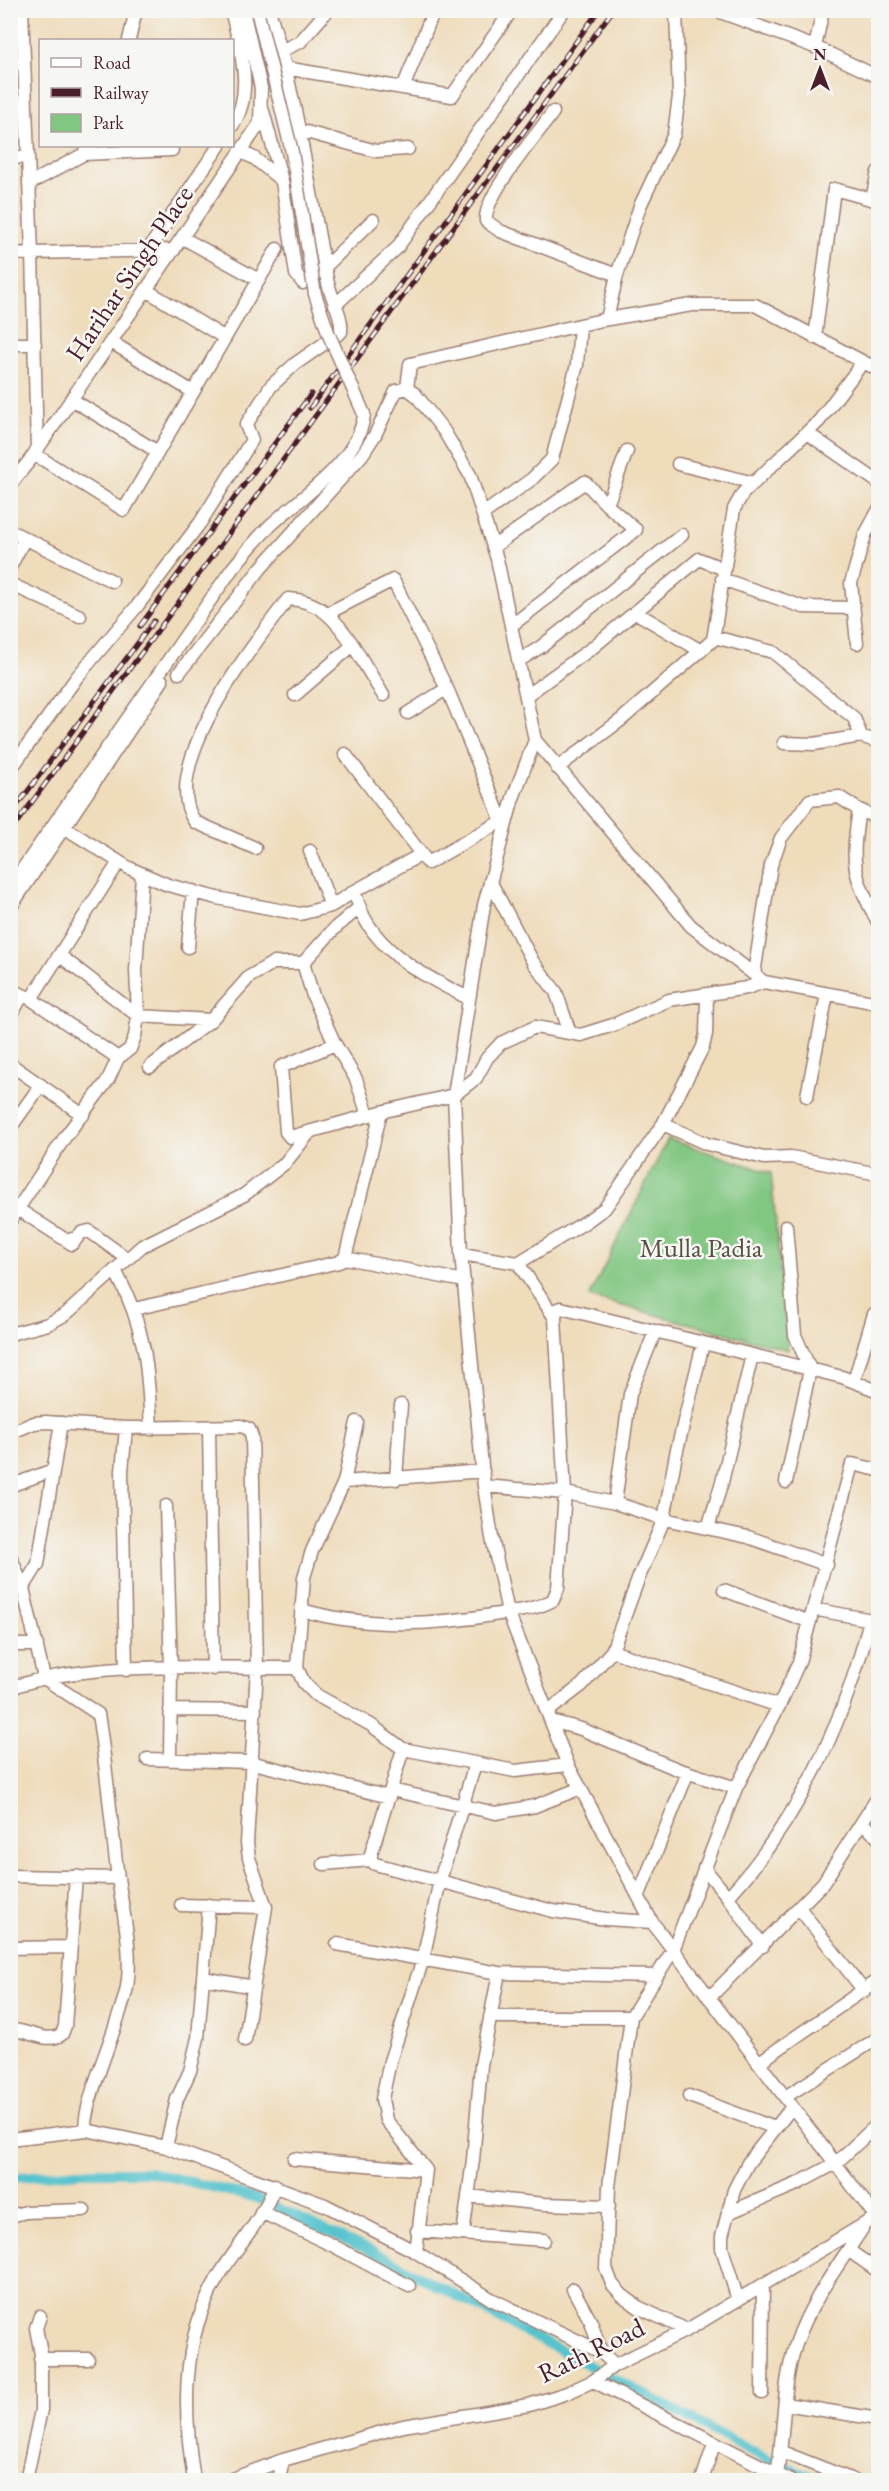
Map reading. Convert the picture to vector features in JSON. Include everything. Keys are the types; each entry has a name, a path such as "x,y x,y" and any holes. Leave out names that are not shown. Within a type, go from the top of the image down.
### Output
{"street":[{"path":"22,10 35,344 36,452 124,510 278,249"},
{"path":"129,39 136,10"},
{"path":"231,10 243,55 245,85 240,115 234,123"},
{"name":"Harihar Singh Place","path":"10,485 36,452 260,123 261,88 243,55 243,10"},
{"path":"10,888 232,569 254,542 331,471 359,438 364,414 329,335 315,294 292,152 257,10"},
{"path":"10,770 77,677 138,604 200,523 252,440 246,424 271,386 295,364 341,332 325,267 282,50 269,10"},
{"path":"282,50 300,42 328,10"},
{"path":"403,88 434,10"},
{"path":"285,69 452,96 512,10"},
{"path":"335,305 396,248 564,10"},
{"path":"607,319 617,275 640,206 674,134 679,96 676,10"},
{"path":"715,10 815,47 879,77"},
{"path":"815,47 823,10"},
{"path":"10,64 24,63"},
{"path":"262,107 282,181 299,281 303,283 325,267 373,220"},
{"path":"553,112 493,196 486,213 486,221 500,231 617,275"},
{"path":"299,130 376,151 408,149"},
{"path":"148,250 218,147"},
{"path":"29,184 86,150 172,150"},
{"path":"241,152 254,158 282,181"},
{"path":"10,158 28,157"},
{"path":"815,338 834,189 875,200 879,172"},
{"path":"183,238 259,280"},
{"path":"10,254 174,250"},
{"path":"146,290 225,338"},
{"path":"407,388 411,364 607,319 692,305 755,305 871,366 879,361"},
{"path":"483,514 532,479 552,459 577,365 580,325"},
{"path":"111,342 193,392"},
{"path":"10,344 35,344"},
{"path":"557,768 621,720 714,637 734,510 743,493 819,421 863,362"},
{"path":"407,388 416,395 444,431 465,466 483,514 513,625 535,740 691,926 759,978 826,994 879,1003"},
{"path":"179,673 261,568 362,455 396,391 407,388"},
{"path":"71,399 158,452"},
{"path":"807,433 879,482"},
{"path":"607,505 627,451"},
{"path":"678,464 754,483"},
{"path":"493,547 585,482 636,530 513,625"},
{"path":"857,643 851,584 865,535 879,511"},
{"path":"10,531 112,581"},
{"path":"520,660 542,646 682,535"},
{"path":"10,567 25,538"},
{"path":"527,694 635,612 699,559 723,574 803,607 852,608"},
{"path":"10,908 223,587 232,569"},
{"path":"328,613 393,580 446,688 505,820"},
{"path":"10,584 80,616"},
{"path":"255,848 195,822 189,813 186,774 210,715 238,664 288,598 305,599 335,618 382,695"},
{"path":"635,612 701,651"},
{"path":"714,637 773,652 854,718 861,736"},
{"path":"295,694 353,645"},
{"path":"408,713 446,688"},
{"path":"784,743 814,744 861,736 879,742"},
{"path":"535,740 505,820 490,881 468,998 454,1095 461,1254 484,1486 492,1538 508,1612 568,1765 652,1922 877,2216"},
{"path":"345,754 428,863 505,820"},
{"path":"335,1044 281,1067 286,1132 290,1137 368,1115 454,1095 476,1078 486,1058 501,1042 535,1027 581,1035 597,1031 669,1000 707,996 747,988 759,978 766,884 781,838 810,800 839,797 859,810 879,818"},
{"path":"859,810 852,850 856,880 879,922"},
{"path":"65,828 118,862 168,885 217,898 300,914 331,906 420,855"},
{"path":"310,851 331,906"},
{"path":"10,1017 59,955 118,862"},
{"path":"10,1221 15,1206 108,1080 118,1058 130,1048 138,1016 136,970 142,874"},
{"path":"490,881 533,962 556,992 570,1033"},
{"path":"188,946 193,891"},
{"path":"355,891 372,931 414,970 468,998"},
{"path":"150,1067 211,1020 249,977 273,963 303,963 327,935 360,907"},
{"path":"59,955 138,1016 211,1020"},
{"path":"303,963 313,996 335,1044 356,1078 368,1115"},
{"path":"10,989 26,997 118,1058"},
{"path":"807,1096 826,994"},
{"path":"461,1254 518,1263 605,1208 663,1125 703,1047 706,1034 707,996"},
{"path":"10,1064 83,1115"},
{"path":"10,1128 41,1085"},
{"path":"134,1309 339,1262 345,1258 381,1112"},
{"path":"663,1125 707,1144 765,1158 791,1157 879,1174"},
{"path":"10,1334 48,1324 66,1314 116,1272 126,1258 142,1246 244,1195 285,1163 309,1133"},
{"path":"15,1206 72,1242 81,1233 88,1231 126,1258"},
{"path":"786,1226 795,1335 810,1369 786,1482"},
{"path":"345,1258 464,1281"},
{"path":"518,1263 555,1318"},
{"path":"116,1272 134,1309 148,1361 151,1429"},
{"path":"302,1610 345,1620 432,1622 508,1612 545,1604 557,1595 565,1493 556,1310 569,1308 655,1332 810,1369 854,1381 879,1391"},
{"path":"854,1381 874,1314"},
{"path":"615,1503 630,1394 655,1332"},
{"path":"549,1717 612,1651 639,1577 664,1519 678,1444 703,1344"},
{"path":"708,1528 722,1482 752,1355"},
{"path":"396,1479 401,1406"},
{"path":"357,1422 344,1482 307,1565 297,1668 304,1683 316,1695 371,1725 403,1749 515,1771 568,1765"},
{"path":"10,1432 34,1423 151,1429 241,1426 249,1429 252,1437 257,1668 247,1843 249,1858 266,1907 245,2040"},
{"path":"17,1588 38,1564 61,1423"},
{"path":"126,1428 122,1471 126,1670"},
{"path":"208,1428 213,1669"},
{"path":"687,2330 638,2307 612,2284 605,2257 617,2112 631,2017 673,1950 736,1788 799,1662 827,1565 852,1464 879,1470"},
{"path":"10,1486 53,1470"},
{"path":"344,1482 483,1471"},
{"path":"484,1486 565,1493 615,1503 664,1519 748,1537 827,1565"},
{"path":"166,1506 171,1669 170,1759"},
{"path":"10,1555 17,1588 37,1645 44,1678 98,1714 106,1763 125,1924 128,1985 103,2065 87,2104 84,2124 86,2130"},
{"path":"724,1590 810,1622"},
{"path":"728,1898 786,1821 823,1758 849,1694 874,1620 813,1609"},
{"path":"10,1645 37,1645"},
{"path":"612,1651 779,1706"},
{"path":"10,1688 44,1678 126,1670 297,1668"},
{"path":"170,1710 255,1711"},
{"path":"549,1717 688,1772 736,1788"},
{"path":"371,1860 403,1749"},
{"path":"147,1759 250,1762 390,1793 496,1813 511,1812 581,1788"},
{"path":"416,2252 426,2170 393,2131 382,2107 390,2061 423,1959 440,1880 475,1764"},
{"path":"639,1895 688,1772"},
{"path":"709,1998 800,1909 829,1874 879,1797"},
{"path":"863,1823 879,1838"},
{"path":"324,1864 371,1860 375,1864 553,1911 606,1919 652,1922"},
{"path":"704,1868 763,1946"},
{"path":"10,1876 118,1878"},
{"path":"10,2030 21,2030 50,2039 62,2034 65,2026 76,1876"},
{"path":"181,1905 266,1907"},
{"path":"166,2147 177,2098 190,2071 198,2038 209,1905"},
{"path":"800,1909 864,1991"},
{"path":"337,1944 499,1973 657,1976"},
{"path":"10,1948 71,1947"},
{"path":"463,2234 481,2065 499,1973"},
{"path":"203,1978 254,1987"},
{"path":"758,2063 879,1980"},
{"path":"490,2017 631,2017"},
{"path":"738,2300 722,2248 734,2190 748,2163 775,2128 788,2102 879,2037"},
{"path":"689,2096 775,2128"},
{"path":"728,2213 797,2184 836,2163 879,2124"},
{"path":"10,2139 86,2130 166,2147 274,2189 325,2205 416,2252 491,2299 602,2352"},
{"path":"294,2159 426,2170"},
{"path":"194,2481 188,2440 188,2358 196,2327 216,2280 274,2189"},
{"path":"468,2196 544,2204 609,2206"},
{"path":"10,2216 26,2212 84,2210"},
{"path":"262,2210 409,2286"},
{"name":"Rath Road","path":"229,2481 283,2460 403,2426 529,2405 567,2393 595,2380 613,2366 687,2330 877,2216"},
{"path":"777,2475 785,2404 795,2346 818,2296 865,2225"},
{"path":"417,2230 544,2240"},
{"path":"848,2250 879,2271"},
{"path":"762,2393 764,2285"},
{"path":"573,2289 591,2322 602,2352 613,2366"},
{"path":"26,2481 41,2410 40,2359 36,2328 40,2316"},
{"path":"40,2359 88,2359"},
{"path":"595,2380 714,2444 789,2481"},
{"path":"785,2404 879,2419"},
{"path":"702,2481 714,2444"},
{"path":"781,2454 853,2481"},
{"path":"279,2481 283,2460"}],"green space":[{"name":"Mulla Padia","path":"668,1139 771,1173 788,1350 589,1297"}],"waterway":[{"path":"10,2178 80,2172 150,2172 256,2198 371,2251 765,2458 819,2480"}],"railway":[{"path":"310,408 599,10"},
{"path":"10,832 613,10"},
{"path":"140,626 311,394"},
{"path":"10,815 154,621"}]}
